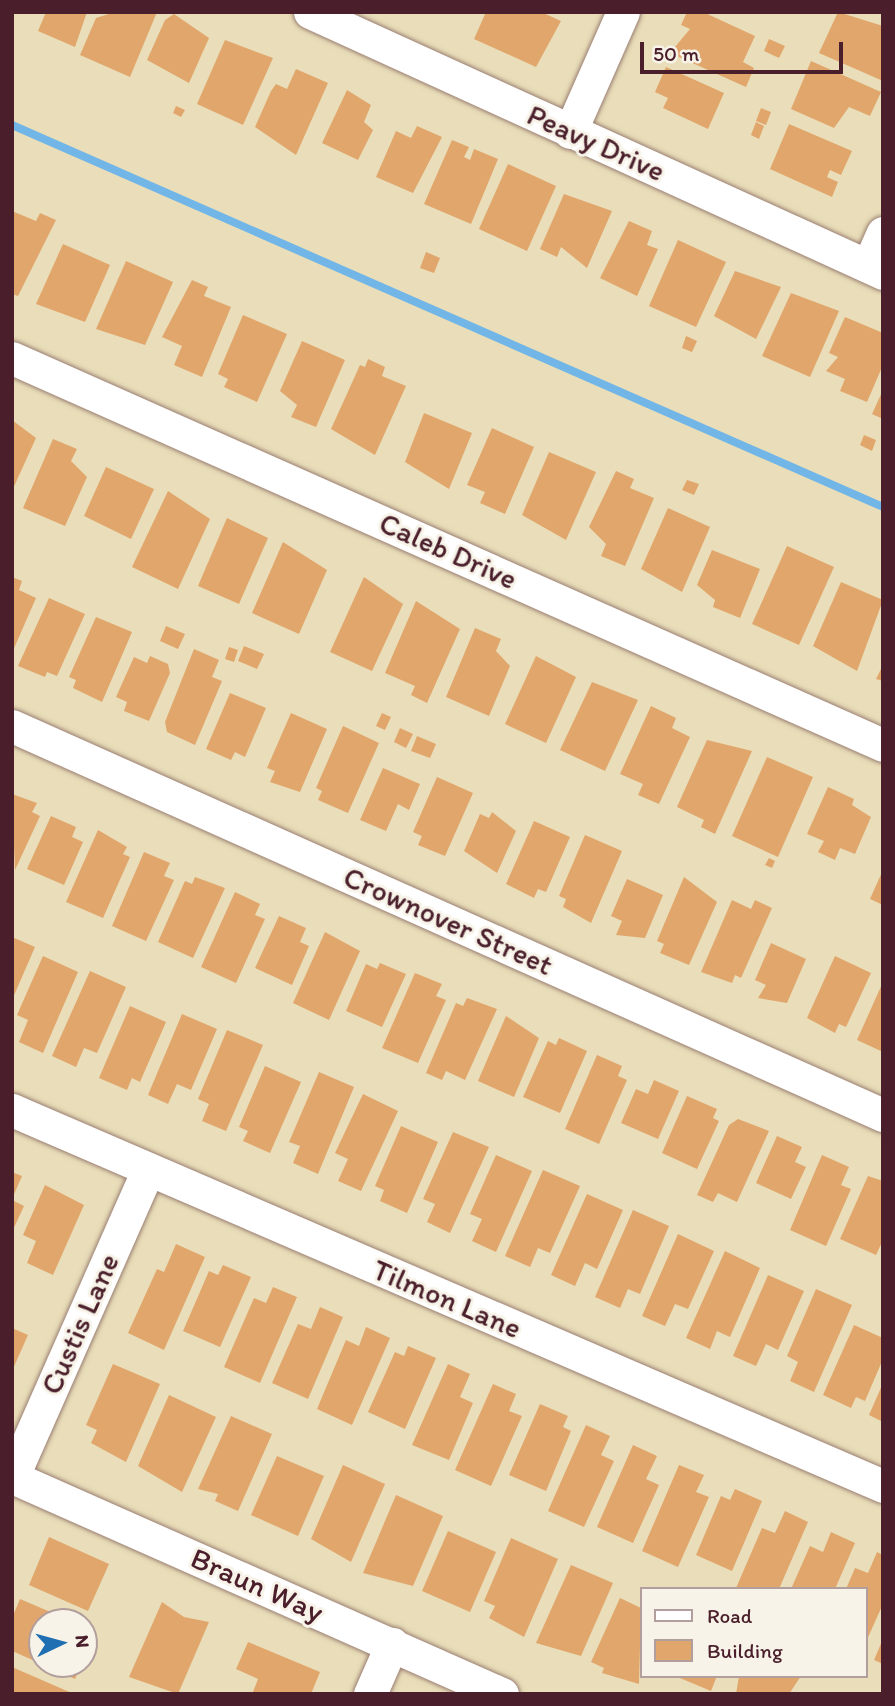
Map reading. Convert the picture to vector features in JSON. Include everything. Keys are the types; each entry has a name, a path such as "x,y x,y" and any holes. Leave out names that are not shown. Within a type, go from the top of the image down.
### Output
{"street":[{"name":"Peavy Drive","path":"310,12 875,270"},
{"path":"570,132 623,12"},
{"path":"875,270 883,233"},
{"name":"Caleb Drive","path":"12,358 883,745"},
{"name":"Crownover Street","path":"12,726 883,1115"},
{"name":"Tilmon Lane","path":"12,1110 883,1486"},
{"name":"Custis Lane","path":"12,1477 148,1170"},
{"name":"Braun Way","path":"12,1477 502,1694"},
{"path":"370,1694 392,1644"}],"building":[{"path":"46,12 87,12 75,47 38,31"},
{"path":"115,12 157,12 130,77 80,55 96,18"},
{"path":"486,12 541,12 561,21 536,67 474,39"},
{"path":"687,12 703,12 755,36 743,62 754,68 746,87 670,53 690,29 681,25"},
{"path":"838,12 883,26 883,81 819,53"},
{"path":"174,14 209,38 189,83 147,60 165,20"},
{"path":"769,39 785,46 779,58 764,51"},
{"path":"225,40 273,58 243,125 197,104"},
{"path":"811,61 881,92 870,116 849,107 834,128 791,109"},
{"path":"666,67 724,93 708,129 663,108 668,98 655,92"},
{"path":"296,69 328,83 296,155 255,127 271,91 276,84 287,89"},
{"path":"347,90 371,105 364,122 373,130 358,160 322,143"},
{"path":"176,106 185,110 181,117 173,113"},
{"path":"761,108 771,112 766,125 756,121"},
{"path":"756,122 764,126 759,139 751,135"},
{"path":"789,124 852,151 841,175 830,170 827,177 838,182 832,197 770,169"},
{"path":"417,126 442,137 413,193 376,177 396,131 411,138"},
{"path":"452,140 469,147 464,157 470,160 474,149 498,159 471,224 424,204"},
{"path":"508,164 556,186 527,251 479,229"},
{"path":"564,194 612,211 587,268 561,247 557,257 540,249"},
{"path":"12,211 36,221 40,213 56,220 18,296 12,294"},
{"path":"629,221 652,231 647,245 658,249 637,296 600,278"},
{"path":"678,240 726,262 696,327 649,306"},
{"path":"63,244 110,265 85,322 36,304"},
{"path":"426,252 440,258 434,273 420,268"},
{"path":"126,261 173,282 145,345 96,329"},
{"path":"735,271 781,287 756,339 714,316"},
{"path":"192,280 208,287 204,296 231,307 202,377 174,365 182,346 162,337"},
{"path":"791,293 839,311 810,377 762,356"},
{"path":"243,315 287,334 257,402 224,387 228,379 218,374"},
{"path":"845,317 883,333 883,365 867,402 840,391 845,379 826,371 838,357 829,353"},
{"path":"686,336 697,341 692,352 682,348"},
{"path":"302,341 345,360 316,427 291,417 297,405 280,391"},
{"path":"368,359 385,367 382,376 406,386 375,455 331,429 360,365 365,367"},
{"path":"883,390 883,419 872,414"},
{"path":"424,413 472,433 449,489 405,462"},
{"path":"12,420 36,438 12,491"},
{"path":"492,428 534,447 505,514 480,503 485,492 467,485"},
{"path":"864,435 876,440 872,451 860,445"},
{"path":"53,439 77,449 71,461 87,477 65,526 23,508"},
{"path":"549,452 596,472 566,540 522,515"},
{"path":"106,467 154,489 131,539 84,516"},
{"path":"616,471 634,479 630,488 654,498 625,566 601,556 606,544 589,527"},
{"path":"687,480 699,484 694,495 682,490"},
{"path":"168,491 210,519 178,589 132,567"},
{"path":"668,508 710,527 682,592 641,569"},
{"path":"227,518 268,538 239,604 198,586"},
{"path":"283,542 327,570 299,634 252,613"},
{"path":"787,546 834,567 799,645 752,624"},
{"path":"712,550 760,569 740,618 713,607 715,600 697,585"},
{"path":"12,577 22,581 19,590 36,598 12,653"},
{"path":"364,577 403,604 372,671 330,652"},
{"path":"841,582 883,600 857,671 813,646"},
{"path":"49,598 85,614 57,676 47,672 45,677 18,666"},
{"path":"416,601 460,629 427,703 411,695 415,686 385,673"},
{"path":"96,617 132,632 102,702 73,688 76,680 69,677"},
{"path":"166,626 185,634 178,649 160,641"},
{"path":"475,628 501,639 496,651 510,666 489,716 446,697"},
{"path":"244,646 264,654 257,669 238,661"},
{"path":"229,647 238,650 234,662 225,659"},
{"path":"194,649 219,660 212,677 222,681 195,745 167,732 165,722"},
{"path":"150,656 168,664 170,673 149,721 124,711 127,702 116,697 134,657 147,663"},
{"path":"536,656 576,677 546,743 505,724"},
{"path":"883,665 883,681 876,679"},
{"path":"592,682 638,700 605,771 560,750"},
{"path":"230,693 266,708 245,757 235,752 231,760 206,749"},
{"path":"651,706 676,718 672,728 690,737 659,804 638,795 643,784 620,774"},
{"path":"291,713 327,729 300,792 270,782 275,771 267,768"},
{"path":"382,713 391,717 385,730 376,726"},
{"path":"343,726 379,743 348,813 318,800 322,791 316,788"},
{"path":"400,728 413,734 406,748 394,742"},
{"path":"417,736 436,744 430,758 411,751"},
{"path":"707,740 752,751 715,834 701,827 704,820 677,807"},
{"path":"767,757 813,777 778,857 732,836"},
{"path":"383,768 420,784 409,810 398,804 386,831 360,820"},
{"path":"437,777 473,793 445,856 418,845 422,836 413,832"},
{"path":"828,787 854,799 852,805 871,817 855,854 840,848 835,860 818,852 824,841 807,834"},
{"path":"12,794 37,803 32,812 40,816 15,870"},
{"path":"492,812 516,831 497,873 464,851 480,814 489,818"},
{"path":"51,816 76,827 72,837 83,842 64,885 27,869"},
{"path":"534,821 570,837 546,892 538,889 534,898 506,884"},
{"path":"98,830 127,847 123,854 130,857 103,918 66,902"},
{"path":"585,835 622,851 591,923 563,907 566,899 559,896"},
{"path":"144,852 170,863 164,876 174,880 146,941 112,926"},
{"path":"769,858 775,861 772,868 765,865"},
{"path":"883,870 883,905 870,899"},
{"path":"195,877 225,888 193,958 158,942 185,881 192,884"},
{"path":"684,877 717,902 689,965 660,953 664,944 657,941"},
{"path":"627,879 663,895 645,938 616,935 622,921 611,916"},
{"path":"235,892 260,904 255,915 265,919 236,983 201,967"},
{"path":"732,900 751,909 755,900 772,908 741,978 735,975 732,983 701,972"},
{"path":"279,916 306,928 300,942 309,946 292,985 255,968"},
{"path":"325,932 360,951 329,1020 293,1003"},
{"path":"12,937 35,947 12,1000"},
{"path":"771,943 806,959 787,1003 758,998 766,985 755,980"},
{"path":"43,956 78,972 43,1053 19,1042 28,1020 17,1015"},
{"path":"835,956 871,973 846,1027 839,1024 835,1033 807,1018"},
{"path":"380,963 406,974 382,1027 346,1011 366,964 377,969"},
{"path":"90,971 126,987 97,1053 84,1048 76,1067 52,1056"},
{"path":"415,973 442,984 436,996 446,1000 418,1063 382,1048"},
{"path":"883,982 883,1052 857,1040"},
{"path":"467,998 497,1009 465,1080 446,1071 442,1080 426,1073 456,1003 463,1006"},
{"path":"130,1006 166,1022 140,1082 132,1078 127,1090 99,1078"},
{"path":"182,1014 217,1029 191,1090 177,1084 168,1104 148,1095"},
{"path":"506,1016 539,1038 514,1097 478,1081"},
{"path":"227,1030 263,1045 226,1131 202,1121 209,1104 198,1099"},
{"path":"559,1038 587,1051 560,1113 523,1097 548,1041 556,1045"},
{"path":"597,1055 622,1066 618,1076 627,1080 599,1144 565,1129"},
{"path":"265,1066 301,1082 270,1153 243,1141 248,1131 239,1127"},
{"path":"319,1072 354,1087 318,1174 293,1163 300,1146 289,1142"},
{"path":"654,1080 679,1091 658,1139 621,1123 636,1089 648,1094"},
{"path":"363,1094 398,1111 361,1191 338,1181 348,1159 335,1153"},
{"path":"687,1096 717,1109 713,1118 719,1121 697,1169 662,1153"},
{"path":"738,1119 769,1131 737,1202 718,1193 713,1202 697,1195 729,1125"},
{"path":"401,1126 438,1142 407,1213 380,1201 384,1190 375,1186"},
{"path":"453,1132 489,1147 450,1233 427,1222 435,1204 423,1199"},
{"path":"777,1136 802,1147 795,1162 806,1167 791,1199 756,1183"},
{"path":"496,1155 532,1171 496,1252 472,1241 482,1219 470,1214"},
{"path":"822,1155 849,1167 841,1185 851,1189 826,1246 790,1230"},
{"path":"543,1170 580,1186 550,1253 538,1248 530,1267 505,1256"},
{"path":"12,1172 22,1176 12,1199"},
{"path":"868,1176 883,1181 883,1240 876,1255 840,1239"},
{"path":"45,1185 84,1205 53,1275 27,1263 36,1241 23,1235"},
{"path":"587,1194 623,1210 597,1269 585,1263 575,1286 551,1275"},
{"path":"12,1200 24,1206 12,1232"},
{"path":"633,1210 669,1226 640,1294 628,1289 620,1308 595,1297"},
{"path":"678,1234 714,1251 688,1309 675,1304 665,1326 642,1316"},
{"path":"176,1244 205,1257 164,1350 128,1333 157,1269 164,1272"},
{"path":"725,1251 760,1268 730,1337 717,1331 710,1349 686,1338"},
{"path":"223,1265 251,1277 220,1347 183,1331 209,1271 218,1275"},
{"path":"768,1275 804,1291 778,1350 766,1344 756,1366 733,1356"},
{"path":"273,1287 297,1297 260,1383 224,1367 254,1298 266,1303"},
{"path":"816,1289 852,1305 814,1392 790,1381 798,1362 787,1356"},
{"path":"320,1307 343,1317 308,1399 272,1383 298,1324 311,1329"},
{"path":"854,1325 883,1338 883,1359 865,1401 856,1397 851,1408 823,1395"},
{"path":"366,1327 390,1338 352,1425 317,1409 346,1340 359,1346"},
{"path":"12,1328 28,1335 12,1371"},
{"path":"408,1346 436,1358 405,1429 368,1412 395,1352 404,1356"},
{"path":"113,1364 160,1384 126,1462 91,1443 97,1430 86,1425"},
{"path":"448,1364 470,1374 460,1397 473,1403 449,1460 412,1445"},
{"path":"883,1383 883,1422 869,1415"},
{"path":"493,1384 516,1394 509,1411 522,1416 491,1486 455,1470"},
{"path":"169,1395 216,1417 182,1492 138,1466"},
{"path":"540,1404 568,1416 563,1427 571,1431 546,1491 509,1475"},
{"path":"231,1416 272,1434 238,1511 215,1501 218,1494 198,1489"},
{"path":"586,1425 610,1436 601,1455 614,1461 584,1527 548,1511"},
{"path":"633,1445 657,1456 646,1479 659,1485 633,1543 597,1527"},
{"path":"277,1456 324,1476 298,1536 251,1515"},
{"path":"343,1465 385,1484 351,1562 311,1539"},
{"path":"679,1465 704,1475 696,1492 709,1497 678,1567 642,1551"},
{"path":"735,1489 762,1501 732,1571 696,1555 721,1496 730,1500"},
{"path":"396,1495 443,1516 413,1586 363,1573"},
{"path":"785,1511 808,1522 780,1587 736,1587 762,1528 775,1533"},
{"path":"448,1531 496,1552 470,1612 422,1591"},
{"path":"831,1532 855,1543 836,1587 792,1587 810,1546 823,1552"},
{"path":"49,1537 109,1564 89,1608 81,1608 29,1585"},
{"path":"511,1538 558,1559 524,1637 489,1618 495,1606 484,1601"},
{"path":"877,1552 883,1555 883,1604 867,1640 867,1587 847,1587 855,1568 868,1573"},
{"path":"571,1565 613,1583 581,1656 536,1643"},
{"path":"620,1598 640,1608 639,1684 602,1673 604,1668 591,1662"},
{"path":"20,1599 41,1608 28,1608 28,1658 12,1651 12,1618"},
{"path":"162,1602 184,1617 209,1622 178,1694 129,1677"},
{"path":"883,1639 883,1664 874,1660"},
{"path":"248,1642 320,1672 311,1694 253,1692 258,1679 236,1669"},
{"path":"12,1667 28,1674 28,1678 37,1678 74,1694 12,1694"},
{"path":"680,1678 716,1678 711,1691"},
{"path":"739,1678 800,1678 789,1694 736,1694"}],"waterway":[{"path":"12,125 883,507"}]}
